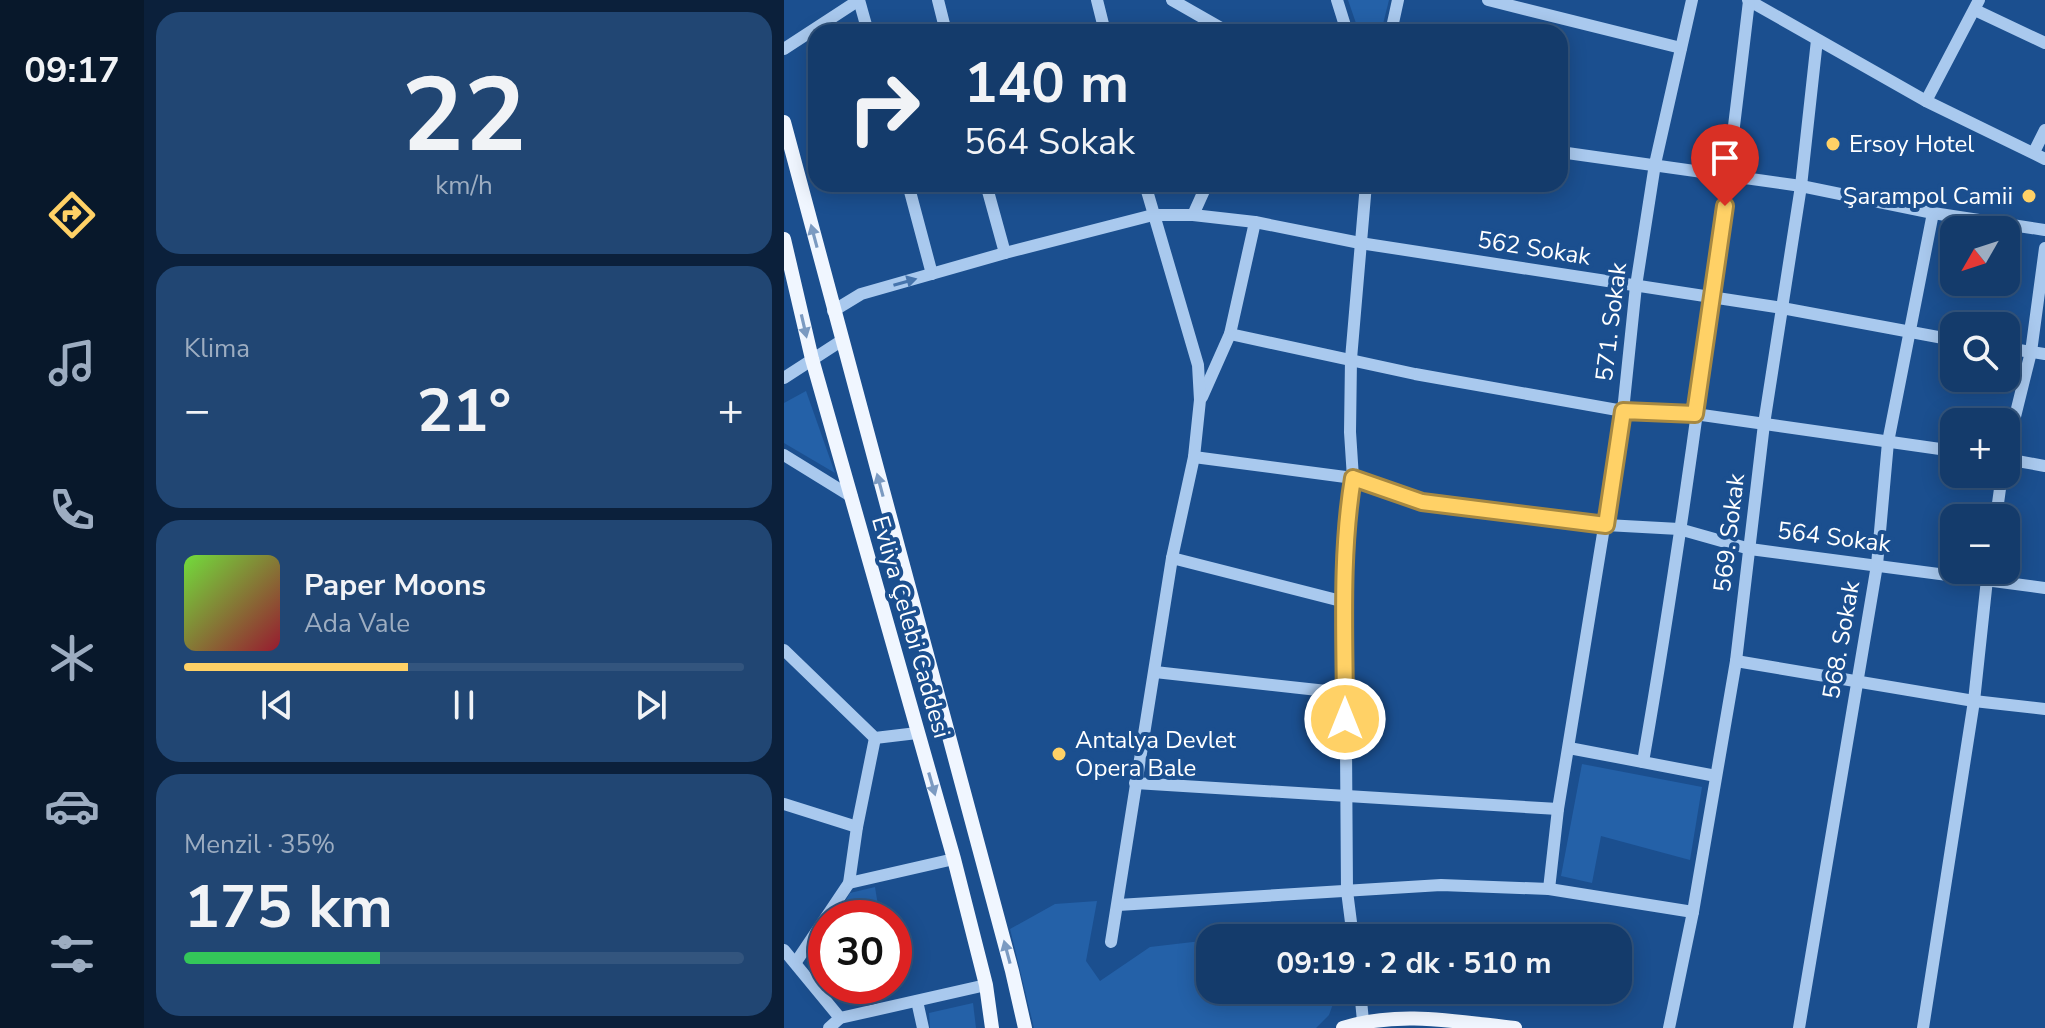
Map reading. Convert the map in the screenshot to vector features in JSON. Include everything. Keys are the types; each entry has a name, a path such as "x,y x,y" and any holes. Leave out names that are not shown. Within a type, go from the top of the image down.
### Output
{"main road":[{"path":"784,122 833,311"},
{"name":"Evliya Çelebi Caddesi","path":"784,243 812,359 954,859 986,985 992,1028"},
{"name":"Evliya Çelebi Caddesi","path":"833,311 1008,955 1025,1028"},
{"path":"1343,1028 1428,1018 1515,1028"}],"street":[{"path":"822,24 859,0 866,24"},
{"path":"938,0 944,24"},
{"path":"1097,0 1103,24"},
{"path":"1172,0 1214,24"},
{"path":"1337,0 1344,24"},
{"path":"1393,24 1398,0"},
{"path":"1488,0 1681,48"},
{"name":"571. Sokak","path":"1549,889 1558,809 1623,411 1636,286 1655,164 1692,0"},
{"path":"1643,762 1668,615 1713,298 1749,0 1926,101 2040,155 2045,130"},
{"path":"1926,101 1977,5 2045,43"},
{"path":"784,49 808,33"},
{"name":"569. Sokak","path":"1669,1028 1693,912 1736,661 1764,424 1801,186 1817,40"},
{"path":"1568,153 1801,186 1933,213 2045,230"},
{"path":"910,192 932,274"},
{"path":"988,192 1005,253"},
{"path":"1111,942 1172,558 1194,457 1200,400 1198,365 1147,192"},
{"path":"1193,215 1203,192"},
{"path":"1351,924 1347,891 1345,602 1349,502 1353,478 1351,359 1365,192"},
{"name":"568. Sokak","path":"1799,1028 1877,565 1888,442 1933,213"},
{"name":"562 Sokak","path":"833,311 861,294 1005,253 1153,215 1193,215 1255,222 1360,243 1782,308 1940,338"},
{"path":"1200,400 1230,334 1255,222"},
{"path":"2020,411 2038,353 2045,248"},
{"path":"1230,334 1415,374 1623,411 1695,414 1940,449"},
{"path":"784,378 841,341"},
{"path":"784,455 852,497"},
{"name":"564 Sokak","path":"1194,457 1353,478 1422,502 1606,525 1679,529 1750,549 1940,571"},
{"path":"2020,460 2045,466"},
{"path":"1172,558 1345,602"},
{"name":"564 Sokak","path":"2020,582 2045,588"},
{"path":"1923,1028 1974,701 1987,584"},
{"path":"784,650 875,738"},
{"path":"1736,661 1974,701 2045,709"},
{"path":"1155,672 1345,693"},
{"path":"875,738 917,733"},
{"path":"796,962 849,883 875,738"},
{"path":"1569,748 1716,776"},
{"path":"1135,783 1558,809"},
{"path":"784,804 857,827"},
{"path":"849,883 954,859"},
{"path":"1118,905 1441,885 1549,889 1693,912"},
{"path":"784,950 840,1018"},
{"path":"829,1028 840,1018 986,985"},
{"path":"917,1001 923,1028"},
{"path":"1362,1004 1364,1025"}],"shaded area":[{"path":"1348,0 1389,0 1383,24 1356,24"},
{"path":"806,391 835,473 784,443 784,403"},
{"path":"1582,764 1702,787 1690,860 1601,836 1592,883 1561,876"},
{"path":"875,887 877,900 846,900 850,893"},
{"path":"1097,901 1086,961 1100,981 1150,947 1196,942 1196,1004 1333,1004 1329,1015 1316,1028 1034,1028 1010,929 1055,904"},
{"path":"973,1003 976,1028 930,1028 929,1013"}],"place":[{"name":"Ersoy Hotel","path":"1833,144"},
{"name":"Şarampol Camii","path":"2029,196"},
{"name":"Antalya Devlet Opera Bale","path":"1059,754"}],"route":[{"path":"1345,719 1345,602 1349,502 1353,478 1422,502 1606,525 1623,411 1695,414 1725,206"}]}
